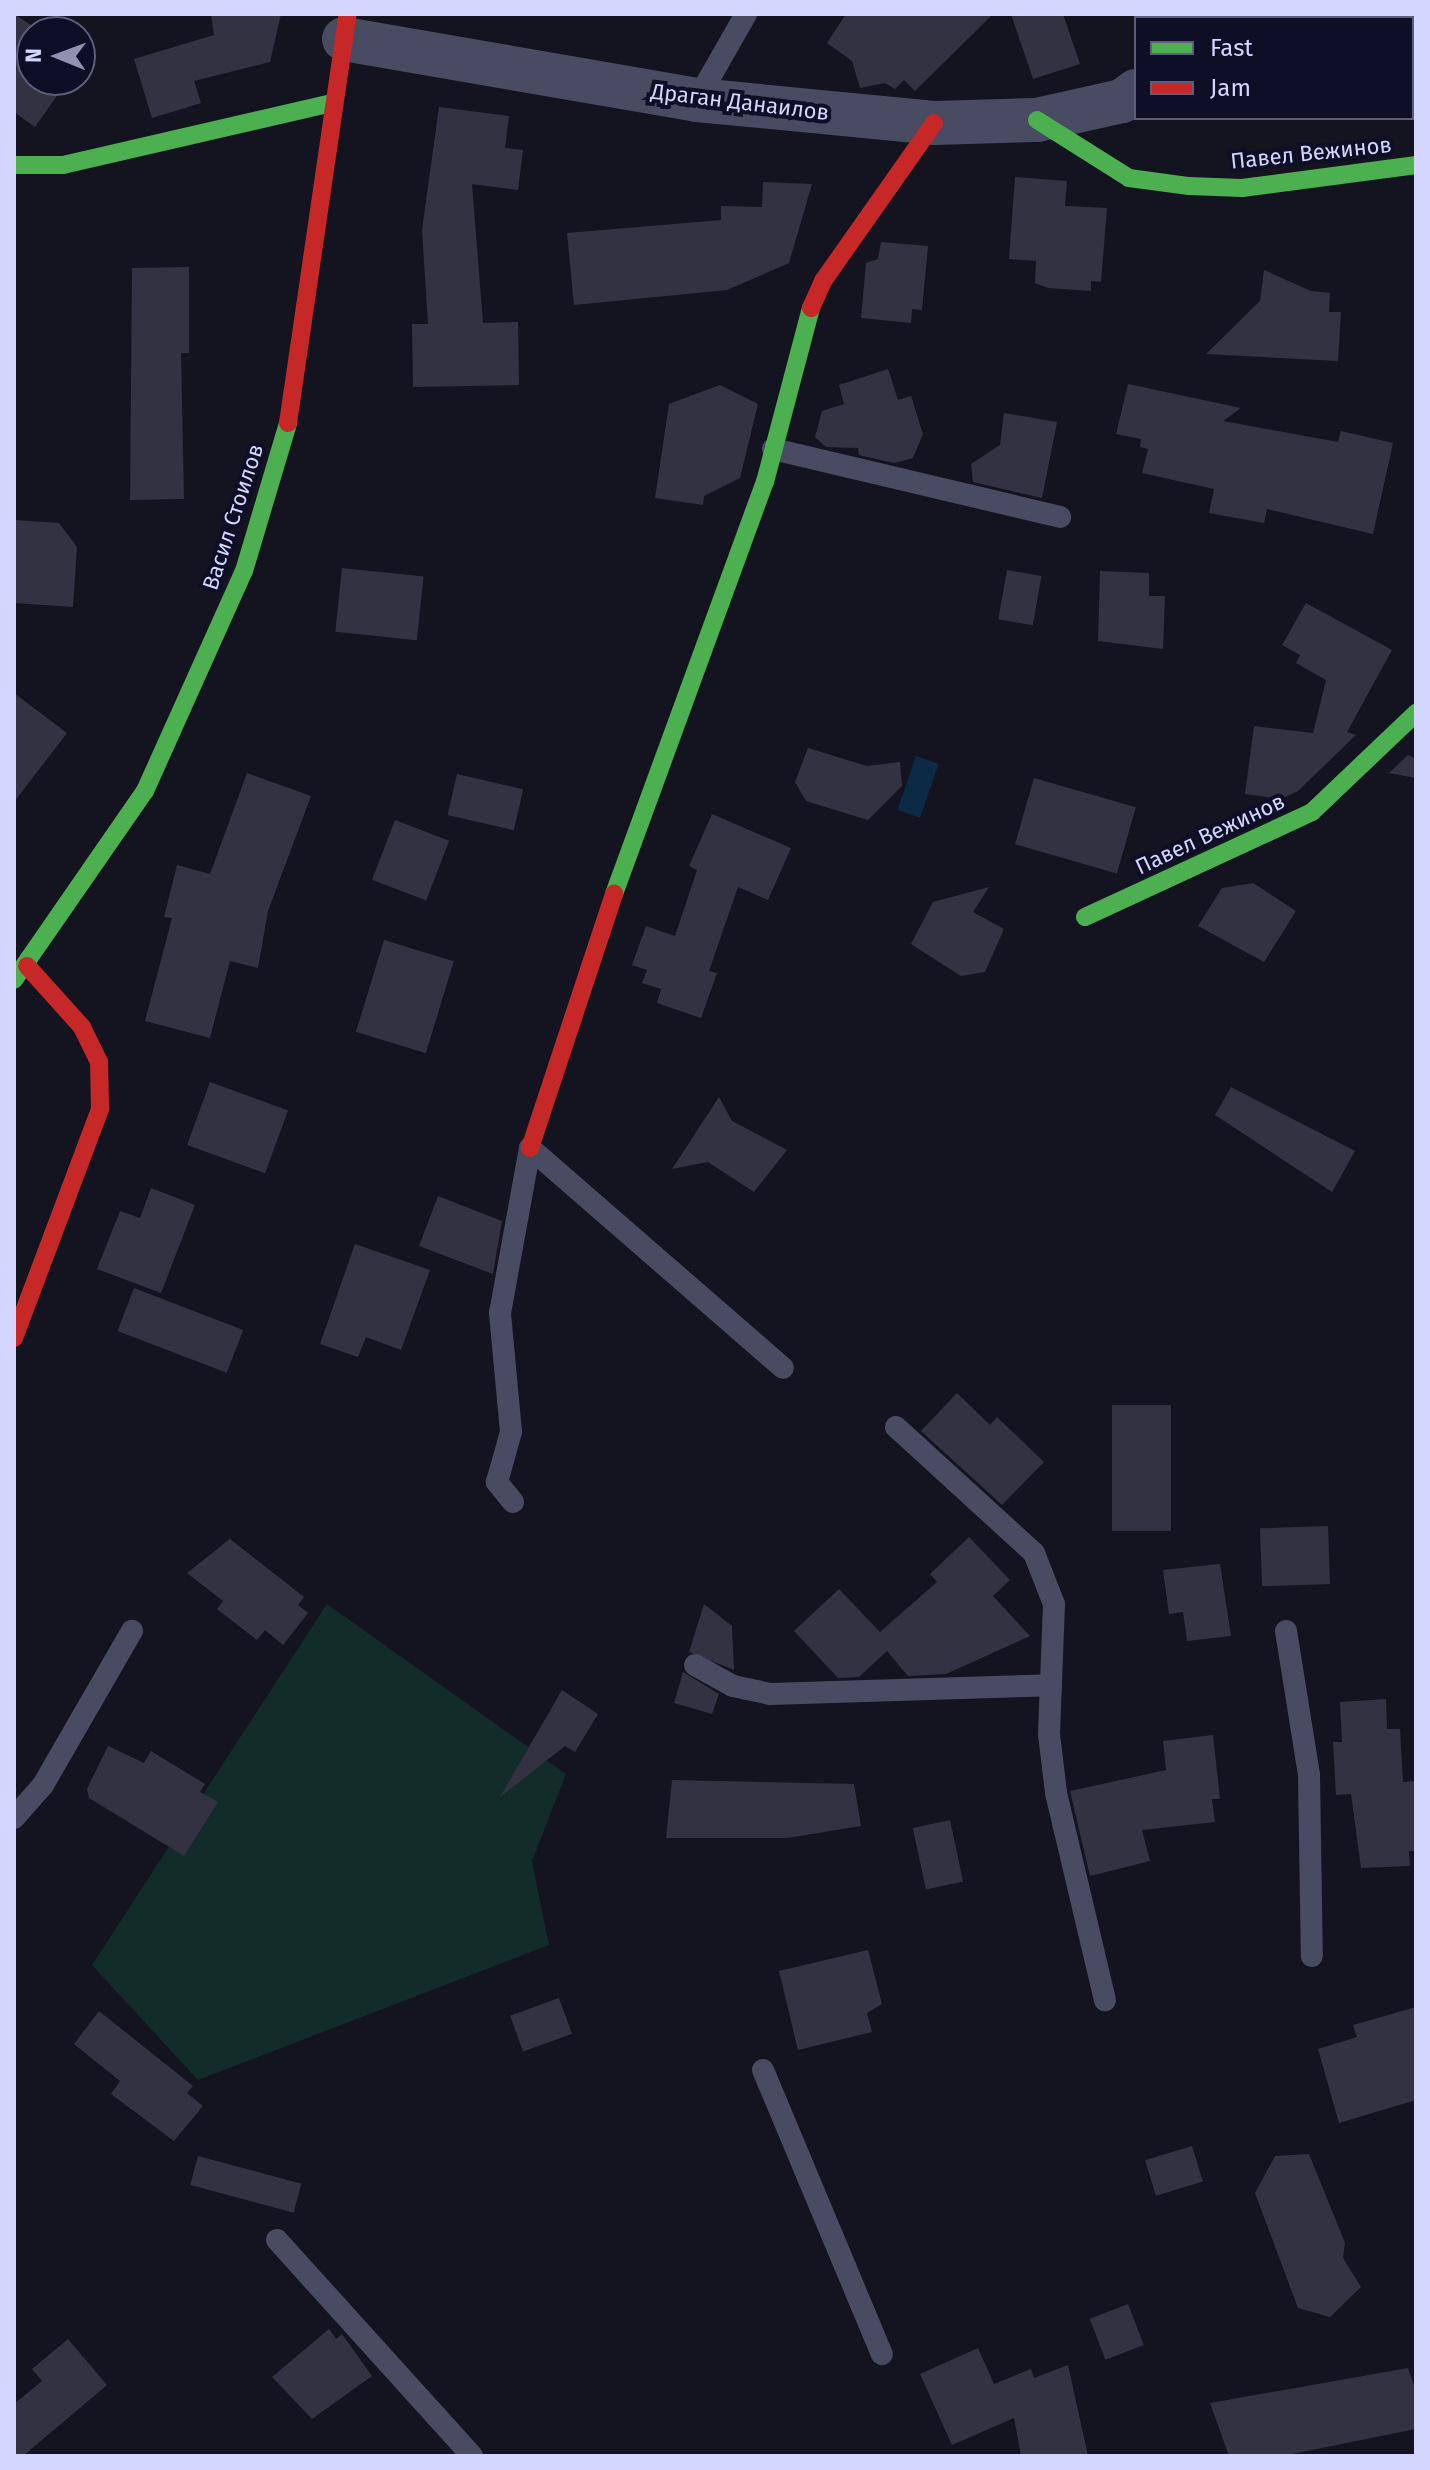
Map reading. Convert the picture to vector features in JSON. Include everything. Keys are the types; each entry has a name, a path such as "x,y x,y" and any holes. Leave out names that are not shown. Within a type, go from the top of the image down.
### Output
{"street":[{"name":"Драган Данаилов","path":"346,27 697,100 934,123 1037,120 1122,101 1134,92"},
{"name":"Васил Стоилов","path":"20,973 145,791 244,571 288,425 332,103 346,27"},
{"path":"14,165 63,165 332,103"},
{"name":"Павел Вежинов","path":"1037,120 1129,178 1189,186 1242,188 1416,165"},
{"path":"530,1148 571,1013 773,449 800,335 823,281 934,123"},
{"name":"Павел Вежинов","path":"1085,917 1312,812 1416,713"},
{"path":"14,1338 100,1109 99,1062 88,1039 20,973"}],"lane":[{"path":"697,100 746,14"},
{"path":"773,449 1060,517"},
{"path":"530,1148 783,1368"},
{"path":"513,1502 497,1482 511,1432 500,1313 530,1148"},
{"path":"896,1427 1034,1553 1054,1604 1051,1685 1056,1793 1105,2000"},
{"path":"14,1818 43,1785 132,1631"},
{"path":"1286,1631 1309,1775 1312,1956"},
{"path":"695,1665 733,1686 770,1694 1051,1685"},
{"path":"763,2070 882,2354"},
{"path":"277,2240 472,2456"}],"green space":[{"path":"327,1604 566,1774 532,1861 549,1945 198,2080 92,1965"}],"water":[{"path":"916,756 939,764 920,818 897,810"}],"building":[{"path":"14,14 17,16 16,96 57,96 35,127 14,112"},
{"path":"211,14 281,14 270,62 194,81 201,103 152,118 134,59 214,35"},
{"path":"846,14 993,14 915,91 904,80 895,89 885,83 860,88 852,61 827,43"},
{"path":"1011,14 1063,14 1080,64 1033,79"},
{"path":"439,107 509,116 505,148 523,150 518,190 472,184 483,323 518,322 519,385 413,387 412,324 428,324 422,230"},
{"path":"1015,177 1067,181 1065,206 1107,208 1101,282 1091,281 1091,291 1048,288 1035,283 1036,261 1009,259"},
{"path":"763,182 812,184 789,263 727,290 574,305 567,233 721,220 721,206 762,207"},
{"path":"881,242 928,246 922,310 912,309 911,323 861,318 866,263 878,259"},
{"path":"189,267 189,353 181,353 184,499 130,500 132,268"},
{"path":"1264,270 1311,291 1330,293 1329,312 1341,312 1338,361 1206,354 1260,301"},
{"path":"888,369 898,400 911,396 923,434 913,458 894,463 859,455 858,448 826,447 815,437 822,411 844,404 839,385"},
{"path":"1128,384 1241,408 1223,421 1338,442 1341,431 1393,443 1373,534 1267,509 1264,523 1209,513 1214,489 1142,473 1148,449 1140,447 1141,439 1116,434"},
{"path":"720,385 758,404 740,478 704,496 703,505 655,498 669,404"},
{"path":"1004,413 1057,422 1042,498 973,482 971,464 1000,445"},
{"path":"14,520 59,523 77,547 73,607 14,603"},
{"path":"342,568 424,577 417,640 335,632"},
{"path":"1007,570 1041,576 1033,625 998,619"},
{"path":"1100,571 1149,573 1149,596 1165,596 1163,649 1098,641"},
{"path":"1306,603 1392,650 1347,732 1356,735 1298,791 1281,799 1245,794 1254,726 1313,733 1326,680 1296,663 1300,655 1282,645"},
{"path":"14,693 67,733 14,802"},
{"path":"808,748 867,766 900,762 902,786 868,820 806,801 795,782"},
{"path":"1408,755 1416,759 1416,778 1389,773"},
{"path":"247,773 311,796 268,911 258,968 230,961 210,1038 145,1021 172,918 164,917 177,865 210,874"},
{"path":"457,774 523,789 514,830 448,815"},
{"path":"1034,778 1136,807 1117,874 1015,844"},
{"path":"712,814 791,848 768,900 738,887 709,971 717,973 701,1018 657,1003 661,989 642,983 647,970 632,965 646,926 675,936 697,870 689,866"},
{"path":"395,820 449,841 426,901 372,880"},
{"path":"1253,883 1296,911 1264,962 1198,926 1222,888"},
{"path":"989,887 973,912 1004,929 985,972 961,976 911,944 933,902"},
{"path":"384,940 454,961 426,1053 356,1032"},
{"path":"210,1082 288,1110 265,1173 187,1145"},
{"path":"1231,1087 1355,1151 1332,1192 1215,1115"},
{"path":"719,1097 732,1121 787,1150 754,1192 708,1162 672,1169"},
{"path":"151,1188 195,1205 161,1293 97,1269 120,1211 140,1218"},
{"path":"438,1196 502,1221 493,1274 419,1246"},
{"path":"355,1244 430,1270 401,1350 366,1337 358,1357 320,1344"},
{"path":"134,1288 243,1330 227,1373 118,1331"},
{"path":"957,1393 990,1425 997,1417 1044,1462 1002,1505 921,1431"},
{"path":"1112,1405 1171,1405 1171,1531 1112,1531"},
{"path":"1328,1526 1330,1584 1262,1586 1260,1528"},
{"path":"969,1537 1010,1580 993,1596 1030,1636 946,1674 908,1676 887,1651 859,1677 838,1678 794,1631 839,1589 880,1632 937,1582 930,1574"},
{"path":"230,1539 304,1597 298,1605 308,1613 283,1645 265,1630 257,1640 217,1609 223,1601 187,1573"},
{"path":"1220,1564 1231,1636 1187,1641 1183,1612 1169,1614 1163,1570"},
{"path":"704,1604 732,1626 734,1670 689,1652"},
{"path":"683,1672 719,1694 712,1714 674,1703"},
{"path":"562,1690 598,1714 575,1752 565,1746 500,1797"},
{"path":"1386,1699 1387,1729 1400,1729 1403,1782 1416,1781 1416,1851 1409,1851 1410,1866 1361,1868 1351,1794 1336,1795 1333,1742 1342,1742 1340,1702"},
{"path":"1213,1735 1220,1799 1212,1799 1215,1822 1142,1830 1150,1861 1090,1876 1070,1791 1166,1770 1163,1741"},
{"path":"108,1746 144,1763 151,1751 205,1784 200,1792 218,1802 184,1856 89,1798 87,1789"},
{"path":"672,1780 854,1784 861,1826 787,1838 666,1838"},
{"path":"950,1820 963,1882 926,1890 913,1828"},
{"path":"868,1950 882,2004 867,2013 872,2032 798,2050 779,1971"},
{"path":"559,1998 572,2034 523,2051 510,2016"},
{"path":"1416,2007 1416,2100 1339,2123 1318,2049 1357,2037 1353,2025"},
{"path":"99,2011 193,2086 187,2093 203,2106 174,2141 111,2094 120,2081 74,2044"},
{"path":"1192,2146 1203,2181 1156,2196 1145,2160"},
{"path":"1309,2154 1345,2243 1343,2258 1361,2287 1330,2317 1298,2308 1255,2193 1275,2156"},
{"path":"198,2156 301,2184 294,2213 190,2185"},
{"path":"1128,2304 1144,2345 1105,2360 1090,2319"},
{"path":"329,2329 336,2339 342,2334 372,2376 312,2419 272,2377"},
{"path":"68,2339 107,2385 23,2456 14,2456 14,2404 42,2381 32,2369"},
{"path":"978,2348 994,2384 1031,2369 1034,2378 1068,2365 1088,2456 1021,2456 1014,2418 952,2445 920,2374"},
{"path":"1408,2368 1416,2391 1416,2429 1282,2456 1229,2456 1210,2403"}],"traffic: fast":[{"path":"14,165 63,165 332,103"},
{"path":"1037,120 1129,178 1189,186 1242,188 1416,165"},
{"path":"614,894 765,482 811,308"},
{"path":"14,980 145,791 244,571 288,423"},
{"path":"1085,917 1312,812 1416,713"}],"traffic: jam":[{"path":"288,423 348,14"},
{"path":"811,308 823,281 934,123"},
{"path":"530,1148 614,894"},
{"path":"14,1338 100,1109 99,1062 82,1027 27,966"}]}
